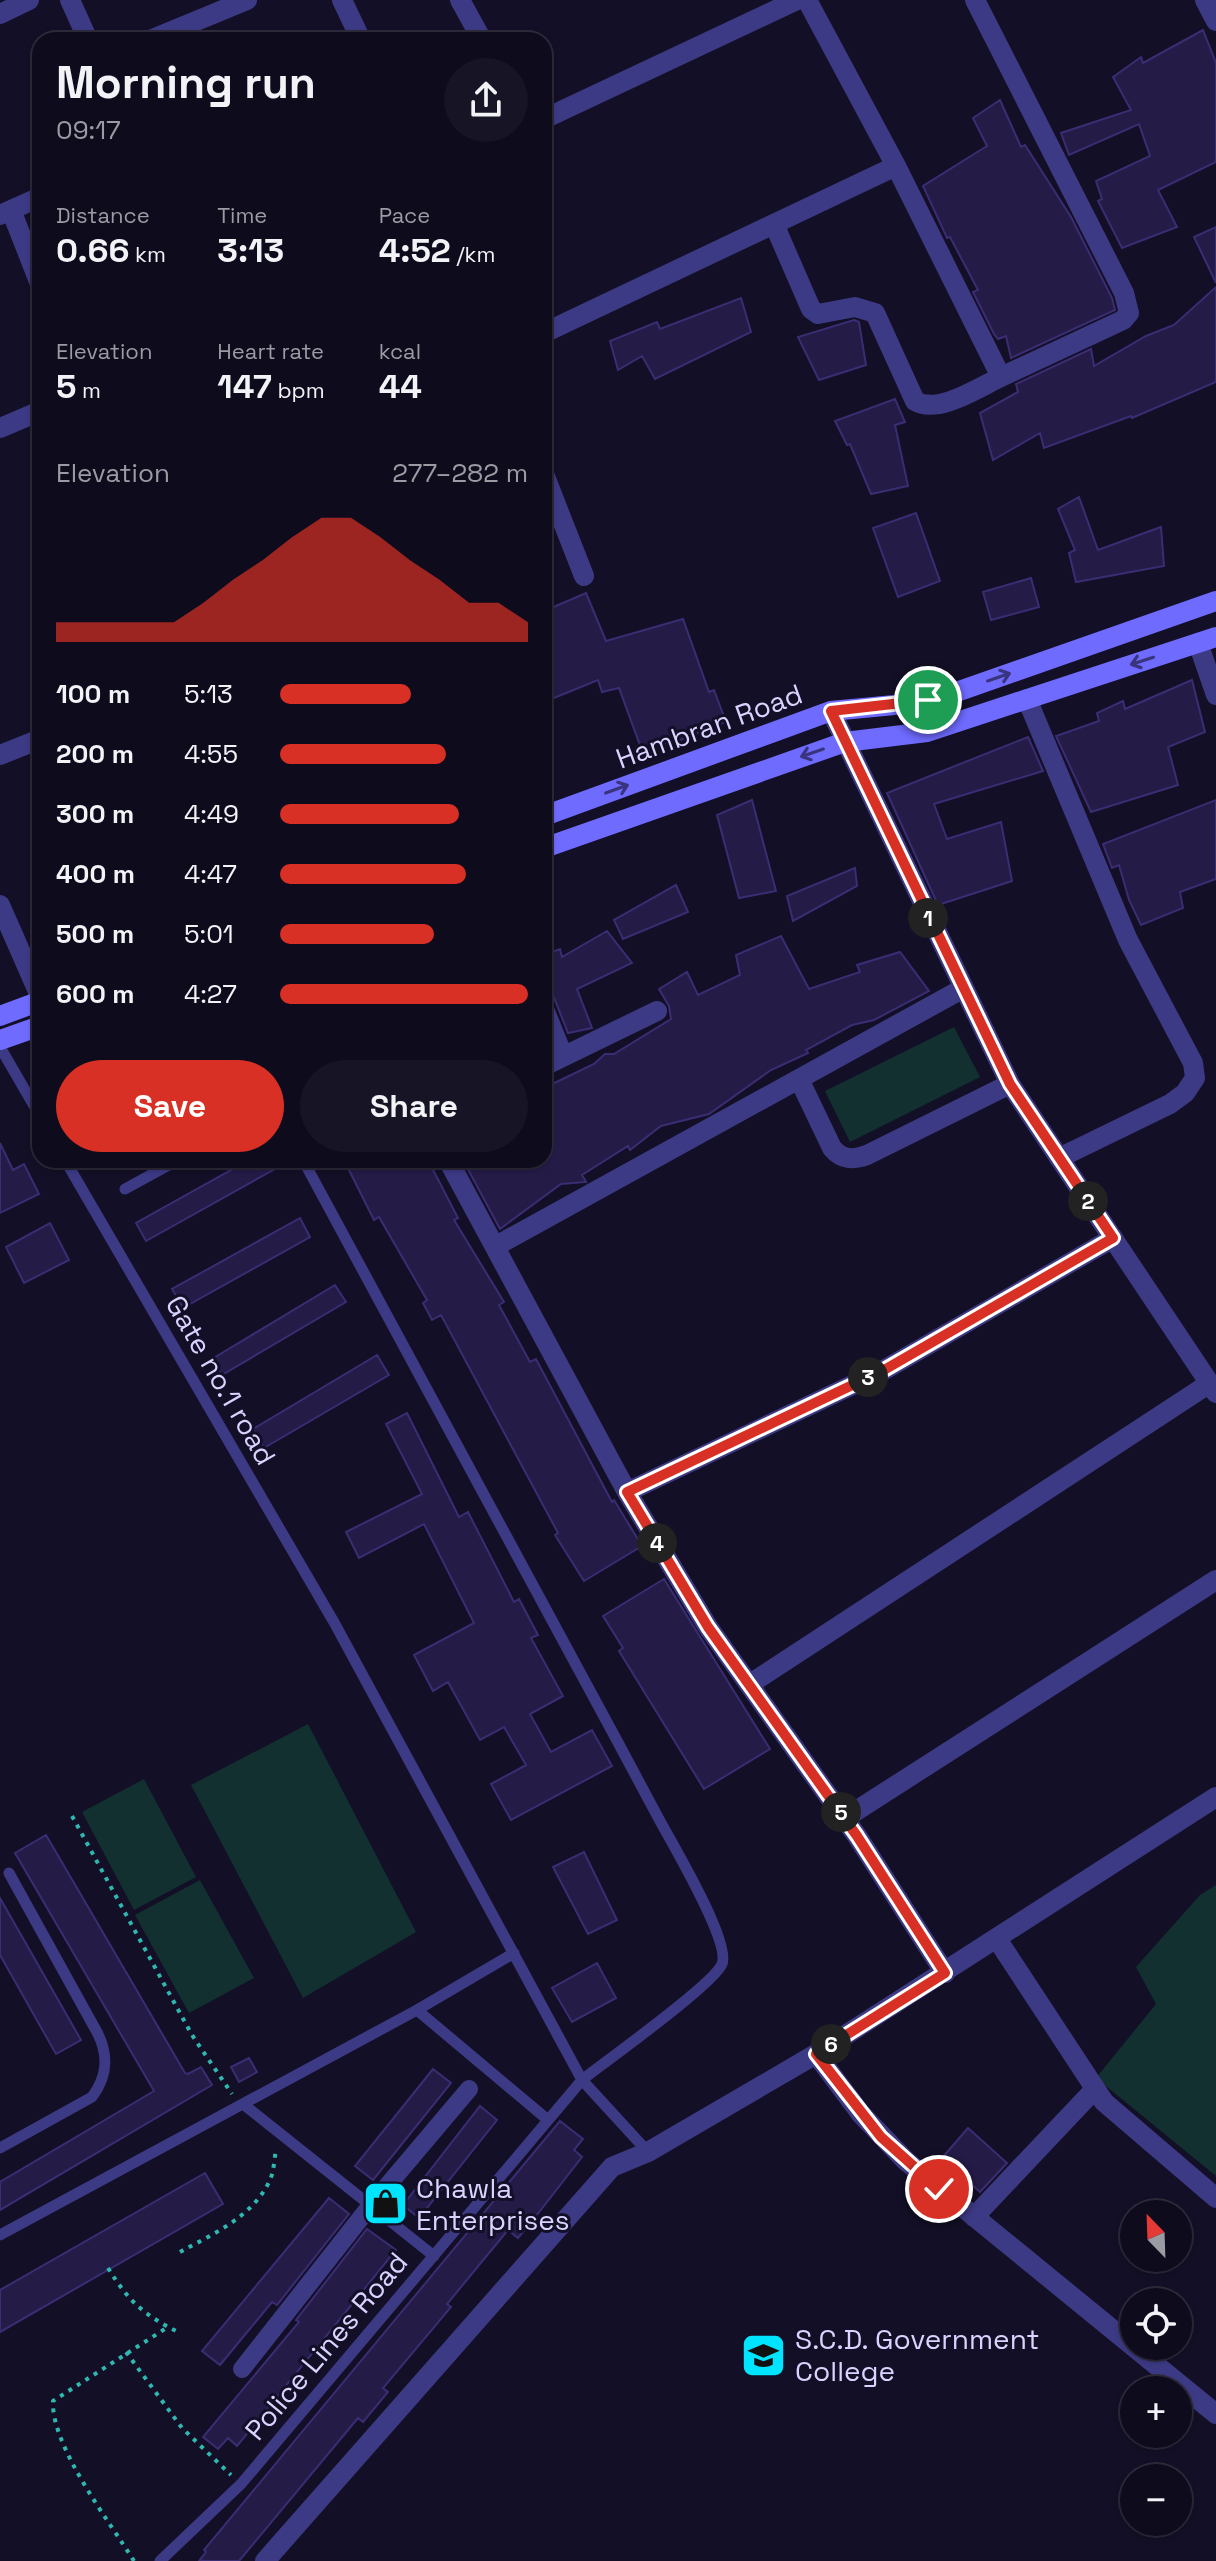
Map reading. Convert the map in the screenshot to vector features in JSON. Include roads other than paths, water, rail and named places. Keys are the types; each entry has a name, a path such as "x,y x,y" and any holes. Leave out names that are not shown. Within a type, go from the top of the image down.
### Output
{"main road":[{"name":"Hambran Road","path":"552,813 831,711 905,704 945,696 1216,601"},
{"path":"552,845 845,742 927,732 1207,640"},
{"path":"0,1016 32,1002"},
{"path":"0,1040 32,1029"}],"street":[{"path":"0,14 29,0"},
{"path":"70,0 84,32"},
{"path":"169,32 247,0"},
{"path":"342,0 355,32"},
{"path":"460,0 478,32"},
{"path":"552,115 797,0"},
{"path":"807,0 896,166 1001,377"},
{"path":"774,224 811,309 818,314 863,308 875,313 915,401 922,405 943,402 1123,320 1129,313 1128,305 975,0"},
{"path":"1205,0 1216,21"},
{"path":"552,329 896,166"},
{"path":"32,200 5,212 32,268"},
{"path":"0,428 32,414"},
{"path":"552,494 584,576"},
{"path":"1207,640 1216,695"},
{"path":"1027,699 1128,940 1193,1063 1195,1078 1192,1087 1170,1104 1059,1158"},
{"path":"750,1684 1213,1388 1010,1084 831,711"},
{"path":"0,755 32,742"},
{"path":"0,905 32,979"},
{"path":"496,1246 962,989"},
{"path":"552,1062 657,1011"},
{"path":"552,1029 563,1056"},
{"path":"799,1079 832,1148 839,1156 852,1159 867,1155 1010,1084"},
{"path":"452,1168 627,1492 708,1627 845,1818 945,1973"},
{"path":"627,1492 884,1370 1113,1238"},
{"path":"845,1818 1216,1580"},
{"path":"265,2561 612,2167 648,2152 816,2054 1216,1797"},
{"path":"997,1939 1094,2090 1115,2113 1216,2198"},
{"path":"816,2054 881,2137 906,2161 1216,2414"},
{"path":"242,2369 371,2205 469,2089"},
{"path":"974,2217 1094,2090"}],"lane":[{"path":"0,1047 32,1102"},
{"name":"Gate no.1 road","path":"70,1168 335,1624 582,2080 648,2152"},
{"path":"125,1189 163,1168"},
{"name":"Police Lines Road","path":"160,2561 241,2484 582,2080 705,1984 722,1964 723,1948 692,1881 307,1168"},
{"path":"0,2148 92,2097 105,2072 104,2050 98,2034 9,1873"},
{"path":"0,2235 417,2010 514,1953"},
{"path":"417,2010 548,2120"},
{"path":"243,2104 434,2256"}],"place":[{"name":"Chawla Enterprises","path":"385,2204"},
{"name":"S.C.D. Government College","path":"764,2355"}]}
